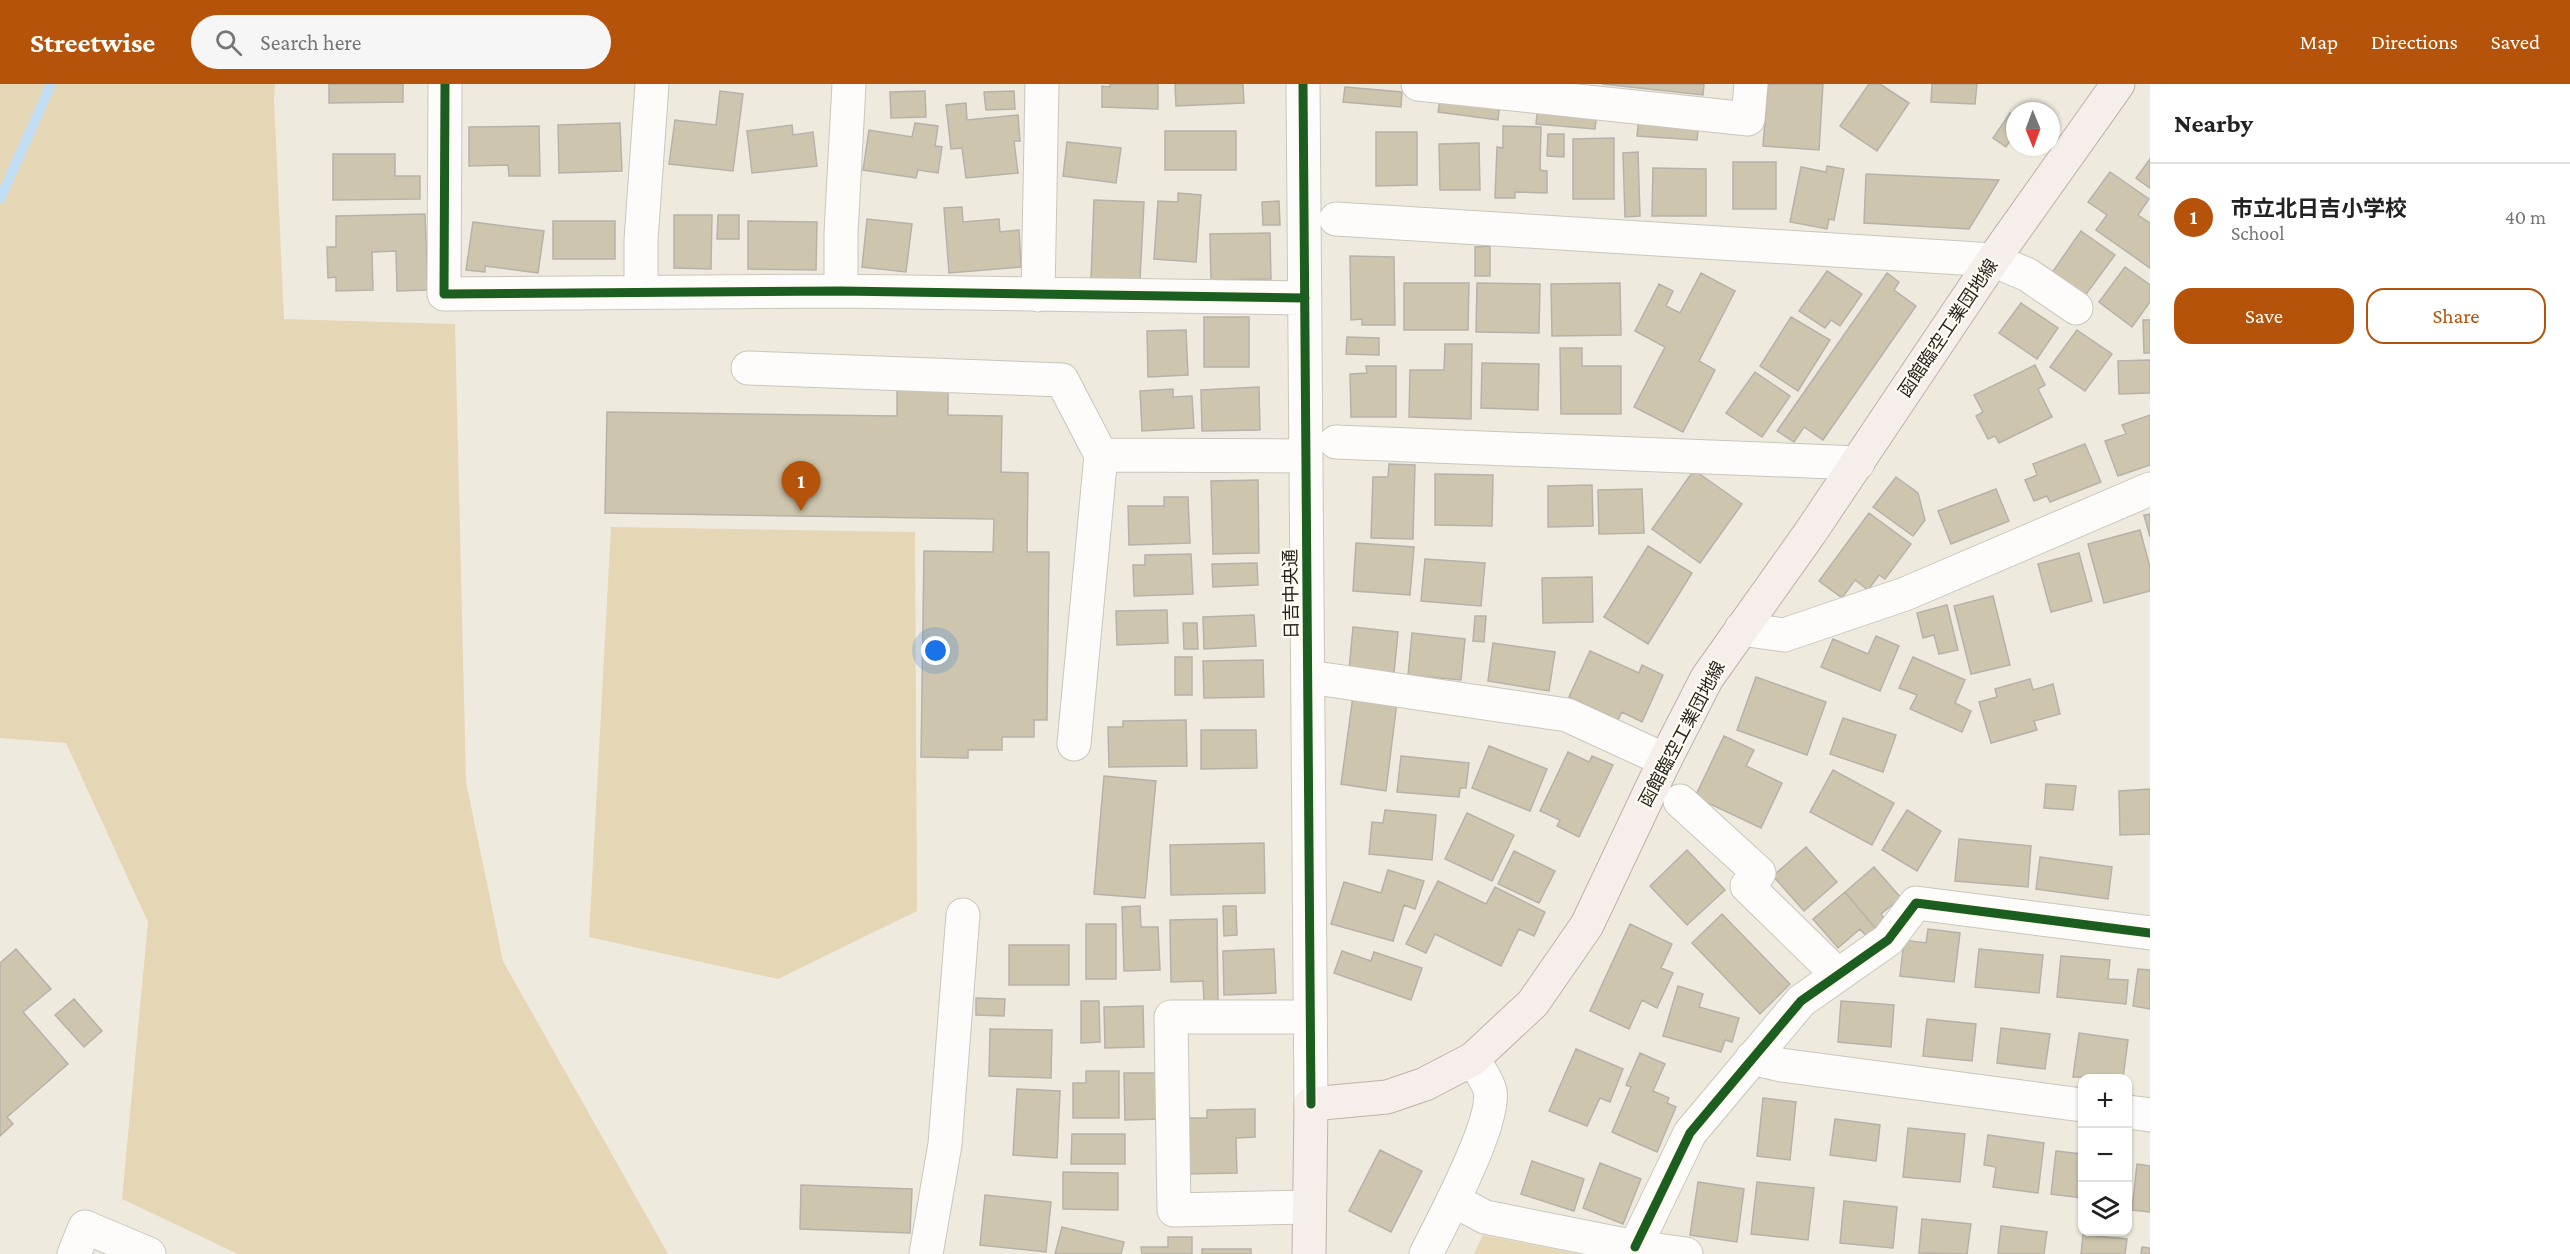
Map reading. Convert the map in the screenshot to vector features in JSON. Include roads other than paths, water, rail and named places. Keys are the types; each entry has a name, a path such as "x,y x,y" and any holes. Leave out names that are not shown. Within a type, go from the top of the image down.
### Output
{"main road":[{"name":"函館臨空工業団地線","path":"1311,1104 1387,1097 1425,1084 1473,1059 1533,1003 1587,925 1665,760 1707,678 1858,463 1993,260 2118,84"},
{"path":"1309,1254 1311,1104"}],"street":[{"path":"445,84 444,294 841,291 1305,298"},
{"path":"642,291 641,240 652,84"},
{"path":"841,291 841,233 849,84"},
{"path":"1038,295 1042,84"},
{"name":"日吉中央通","path":"1303,84 1311,1104"},
{"path":"1418,84 1748,119 1751,84"},
{"path":"1336,219 1993,260 2028,275 2076,308"},
{"path":"748,368 1062,380 1101,455 1074,744"},
{"path":"1336,442 1858,463"},
{"path":"1101,455 1306,456"},
{"path":"1741,629 1784,635 1905,594 2150,489"},
{"path":"1309,677 1567,715 1665,760"},
{"path":"1680,801 1760,873 1747,886 1837,974"},
{"path":"1635,1247 1690,1133 1801,1001 1888,940 1916,903 2150,933"},
{"path":"926,1254 945,1144 963,915"},
{"path":"1309,1207 1174,1210 1171,1017 1310,1017"},
{"path":"1752,1058 1781,1065 2078,1105"},
{"path":"1426,1254 1453,1200 1488,1120 1490,1091 1473,1059"},
{"path":"2132,1112 2150,1114"},
{"path":"1453,1200 1485,1217 1635,1247 1686,1254"},
{"path":"79,1241 149,1254"}],"waterway":[{"path":"0,199 51,84"}],"place":[{"name":"市立北日吉小学校","path":"801,511"}]}
